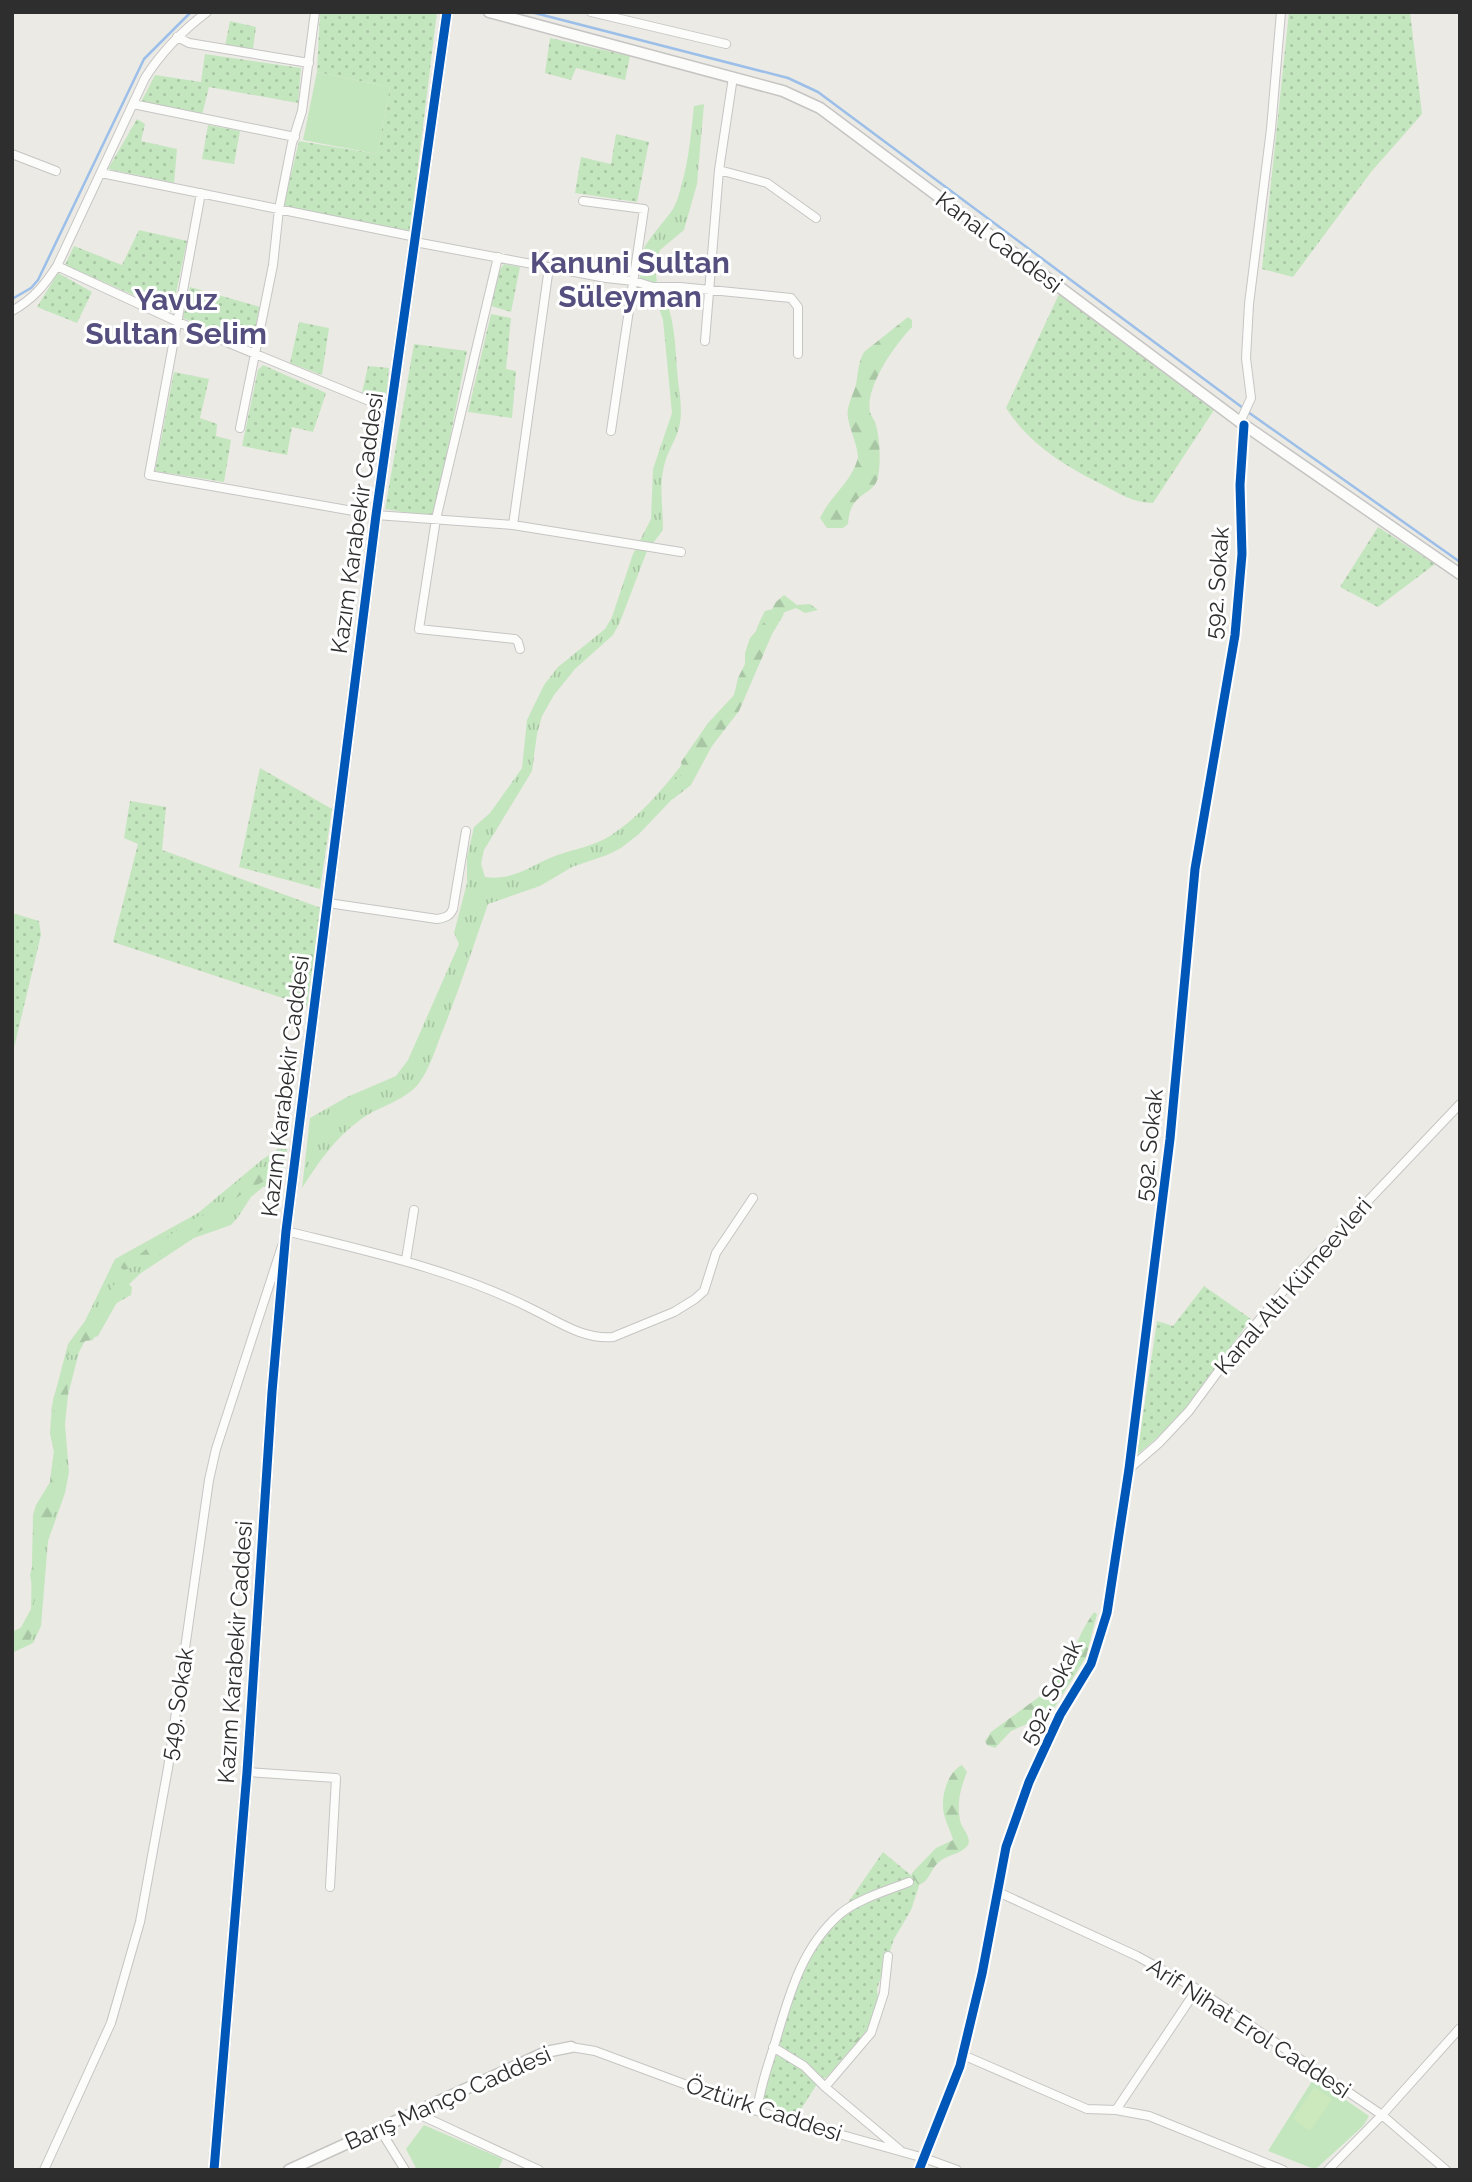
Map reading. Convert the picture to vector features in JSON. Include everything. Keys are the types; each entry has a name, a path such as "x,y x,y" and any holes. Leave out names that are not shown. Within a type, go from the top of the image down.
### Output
{"street":[{"path":"12,311 41,290 57,267 155,63 177,37 207,12"},
{"path":"240,428 273,265 279,209 302,111 315,12"},
{"name":"Kazım Karabekir Caddesi","path":"214,2170 247,1772 272,1392 286,1231 376,515 447,12"},
{"name":"Kanal Caddesi","path":"489,12 783,91 820,108 1242,421 1460,574"},
{"path":"591,12 726,44"},
{"path":"1242,421 1251,393 1246,358 1249,304 1271,129 1281,12"},
{"path":"177,37 189,43 309,63"},
{"path":"705,341 719,170 733,77"},
{"path":"133,104 295,137"},
{"path":"12,154 56,171"},
{"path":"719,170 767,183 816,218"},
{"path":"101,173 415,240 606,278 634,281 653,287 709,289 788,298 795,300 798,307 799,355"},
{"path":"201,194 149,475 376,515 513,526 681,552"},
{"path":"583,201 644,209 611,430"},
{"path":"498,257 436,519 419,629 515,639 520,649"},
{"path":"57,267 178,322 391,410"},
{"path":"513,526 549,267"},
{"name":"592. Sokak","path":"919,2170 962,2055 982,1974 1006,1847 1029,1782 1060,1715 1091,1664 1107,1613 1129,1469 1170,1139 1195,869 1235,635 1242,554 1242,421"},
{"path":"328,903 444,918 453,909 466,831"},
{"name":"Kanal Altı Kümeevleri","path":"1129,1469 1159,1443 1189,1411 1234,1350 1291,1282 1460,1104"},
{"path":"286,1231 406,1260 494,1291 596,1337 612,1337 674,1312 704,1291 716,1253 753,1198"},
{"path":"406,1260 414,1210"},
{"name":"549. Sokak","path":"44,2170 111,2022 140,1922 168,1768 209,1480 216,1449 286,1231"},
{"path":"247,1772 336,1778 330,1887"},
{"path":"757,2111 760,2091 791,1987 800,1966 830,1924 842,1912 909,1882"},
{"name":"Arif Nihat Erol Caddesi","path":"998,1892 1137,1956 1197,1989 1382,2115 1444,2169"},
{"path":"825,2087 871,2033 884,1993 888,1956"},
{"path":"1116,2110 1197,1989"},
{"path":"1328,2170 1382,2115 1460,2028"},
{"name":"Öztürk Caddesi","path":"571,2047 595,2051 757,2111 925,2158 957,2170"},
{"name":"Barış Manço Caddesi","path":"289,2170 546,2052 571,2047"},
{"path":"774,2047 804,2066 902,2152"},
{"path":"962,2055 1087,2109 1116,2110 1149,2116 1283,2170"},
{"path":"414,2112 539,2170"},
{"path":"379,2128 405,2170"}],"green space":[{"path":"320,12 437,12 410,232 286,207 284,204 299,141 377,154 390,87 317,72"},
{"path":"1289,12 1410,12 1422,114 1371,172 1293,277 1262,269"},
{"path":"230,21 256,27 253,49 225,46"},
{"path":"550,38 630,56 625,80 576,68 571,80 545,73"},
{"path":"205,54 301,68 298,103 209,87 202,115 141,102 155,75 201,82"},
{"path":"317,72 390,87 377,154 303,140"},
{"path":"704,104 697,184 684,230 660,250 654,265 657,281 647,286 640,277 640,258 644,247 676,203 686,167 694,106"},
{"path":"137,119 145,124 141,141 177,149 174,183 108,169"},
{"path":"208,125 240,131 234,164 202,159"},
{"path":"616,134 649,142 637,202 575,193 581,157 611,164"},
{"path":"139,230 187,241 172,312 65,265 74,246 122,265"},
{"path":"504,264 520,267 511,312 491,306 498,272"},
{"path":"58,273 92,292 77,323 37,307"},
{"path":"190,287 260,307 251,346 183,318"},
{"path":"662,289 673,328 681,410 679,428 662,476 663,530 647,551 613,635 575,669 554,695 542,716 532,771 484,850 481,864 485,877 505,877 597,842 610,836 638,814 675,773 731,700 741,681 765,611 773,609 784,614 677,794 639,834 607,855 572,867 540,886 488,904 452,1007 419,1083 406,1095 367,1115 342,1135 302,1188 310,1118 347,1097 396,1076 408,1060 459,944 454,933 467,883 467,857 474,827 490,813 522,768 527,720 544,685 558,667 605,629 612,617 633,554 651,519 653,469 672,413 663,320 653,291"},
{"path":"1059,294 1214,410 1153,503 1127,497 1062,462 1037,444 1006,408"},
{"path":"491,314 511,318 506,369 516,371 512,418 468,412"},
{"path":"908,317 912,320 912,327 883,366 872,390 870,412 877,428 880,449 876,483 857,499 848,524 843,528 827,528 820,518 851,474 858,457 848,411 861,357"},
{"path":"299,322 329,328 322,375 290,363"},
{"path":"414,344 467,351 432,517 385,509"},
{"path":"263,365 326,393 313,432 292,427 287,455 242,446 258,370"},
{"path":"368,366 389,368 386,401 362,393"},
{"path":"174,372 209,379 200,418 217,424 216,436 231,440 224,482 155,471"},
{"path":"1378,527 1435,564 1378,607 1340,587"},
{"path":"784,595 797,605 810,604 818,610 805,613 796,608 785,612 779,618 739,711 712,746 691,785 673,799 668,797 665,790 668,785 684,773 681,762 708,723 734,695 745,664 750,638"},
{"path":"260,768 332,809 320,889 239,867"},
{"path":"130,801 166,807 162,850 321,908 307,1006 113,942 138,844 124,838"},
{"path":"12,913 39,921 41,935 12,1056"},
{"path":"278,1149 287,1149 283,1186 263,1187 251,1197 231,1225 194,1238 141,1273 125,1288 98,1336 85,1341 79,1352 68,1395 65,1424 69,1472 65,1493 48,1541 41,1626 33,1643 12,1653 12,1632 20,1629 31,1609 33,1515 50,1482 54,1451 50,1433 52,1405 68,1344 85,1321 115,1259 198,1213"},
{"path":"277,1159 282,1163 280,1174 250,1188 235,1199 230,1195 232,1188 243,1178"},
{"path":"200,1215 208,1216 212,1221 211,1225 143,1264 124,1270 118,1266 123,1257 135,1259 153,1243"},
{"path":"123,1279 132,1287 131,1295 108,1311 104,1301 110,1295 112,1286"},
{"path":"1204,1286 1251,1319 1175,1422 1137,1455 1157,1321 1173,1326"},
{"path":"87,1330 95,1335 93,1340 85,1341 73,1355 68,1355 67,1348 75,1337"},
{"path":"70,1369 65,1408 57,1434 61,1455 61,1479 54,1513 43,1530 41,1545 37,1594 41,1622 30,1639 12,1650 12,1632 24,1626 35,1600 30,1575 34,1560 33,1515 50,1482 54,1451 50,1433 55,1418 53,1399 61,1376 64,1371"},
{"path":"1094,1612 1097,1614 1086,1657 1054,1708 1045,1716 1011,1731 995,1748 987,1745 985,1741 991,1732 1054,1686 1065,1666 1075,1655 1079,1638"},
{"path":"962,1765 967,1772 960,1796 959,1814 969,1839 968,1845 962,1851 942,1859 925,1881 918,1885 911,1878 912,1873 936,1848 953,1840 944,1814 943,1801 952,1774"},
{"path":"883,1852 913,1877 919,1886 911,1910 894,1939 862,2033 824,2073 796,2117 766,2105 763,2097 797,1985 812,1955"},
{"path":"873,1976 878,2002 873,2022 832,2073 823,2079 820,2074"},
{"path":"1314,2078 1369,2116 1363,2126 1314,2169 1268,2151"},
{"path":"1314,2087 1332,2099 1310,2131 1293,2119"},
{"path":"424,2125 503,2159 498,2170 417,2170 406,2149"}],"waterway":[{"path":"12,299 31,288 38,280 144,59 191,12"},
{"path":"531,12 788,78 818,92 1243,408"},
{"path":"1248,412 1460,562"}],"cycle path":[{"path":"214,2170 247,1772 272,1392 286,1231 376,515 447,12"},
{"path":"919,2170 960,2066 982,1974 1006,1847 1029,1782 1060,1715 1091,1664 1107,1613 1129,1469 1170,1139 1195,869 1235,635 1242,554 1240,485 1244,425"}],"district":[{"name":"Kanuni Sultan Süleyman","path":"630,280"},
{"name":"Yavuz Sultan Selim","path":"176,317"}]}
